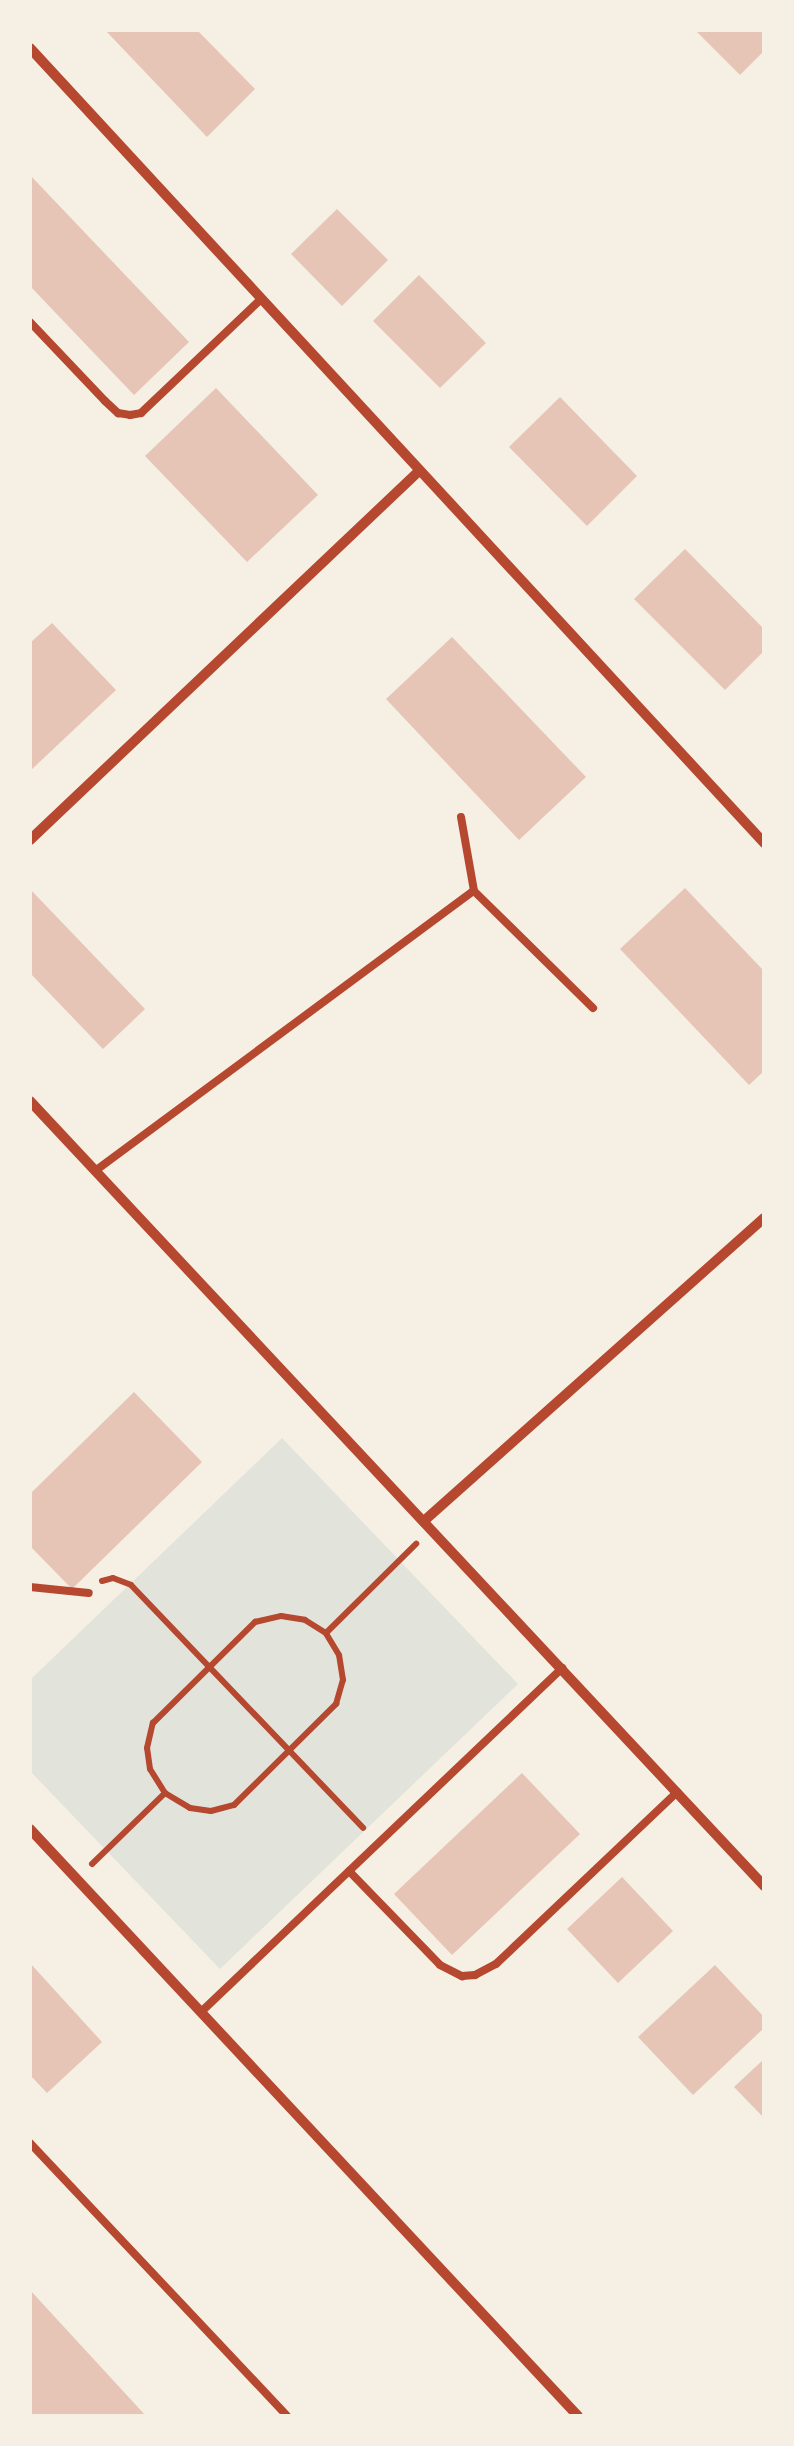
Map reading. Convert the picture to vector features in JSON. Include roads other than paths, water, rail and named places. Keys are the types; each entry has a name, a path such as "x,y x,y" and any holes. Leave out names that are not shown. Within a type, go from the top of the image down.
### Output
{"street":[{"path":"30,48 764,843"},
{"path":"30,840 419,470"},
{"path":"30,1101 764,1886"},
{"path":"429,1524 764,1218"},
{"path":"30,1829 578,2416"}],"lane":[{"path":"30,322 105,401 118,413 130,416 141,414 261,299"},
{"path":"461,817 474,890 594,1008"},
{"path":"96,1171 474,890"},
{"path":"30,1587 89,1593"},
{"path":"201,2012 562,1668"},
{"path":"349,1871 440,1965 462,1976 476,1975 496,1964 677,1792"},
{"path":"30,2144 287,2416"}]}
